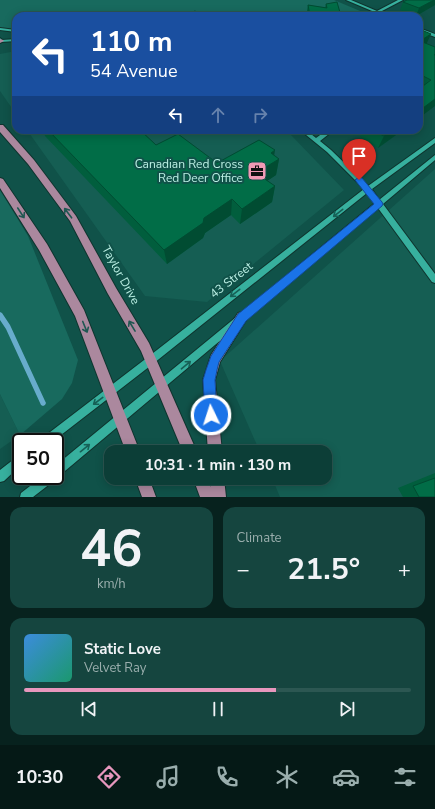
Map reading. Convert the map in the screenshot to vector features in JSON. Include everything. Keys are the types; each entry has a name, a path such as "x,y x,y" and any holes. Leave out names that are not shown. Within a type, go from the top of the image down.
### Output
{"main road":[{"name":"Taylor Drive","path":"0,127 31,162 73,220 151,360 187,445"},
{"path":"0,181 43,247 80,314 130,445"},
{"path":"214,445 209,380 215,359 242,317"},
{"path":"145,485 149,497"},
{"path":"203,485 207,497"},
{"path":"218,485 219,497"}],"street":[{"path":"348,0 377,12 401,0"},
{"path":"0,29 12,30"},
{"path":"423,31 435,36"},
{"path":"0,40 12,40"},
{"path":"309,134 317,140 368,189 435,280"},
{"path":"317,140 325,134"},
{"name":"43 Street","path":"56,433 368,189 435,140"},
{"path":"64,465 162,385 435,157"},
{"path":"0,477 12,467"},
{"path":"25,497 39,485"}],"shaded area":[{"path":"0,0 334,0 362,12 12,12 12,30 0,29"},
{"path":"12,52 12,108 0,91 0,54"},
{"path":"30,134 290,134 344,190 207,302 145,296"},
{"path":"435,169 435,497 280,497 275,485 332,485 332,445 257,445 220,361"},
{"path":"0,190 28,236 78,360 72,383 62,399 22,433 19,433 0,394"},
{"path":"0,394 19,433 12,433 12,441 0,449"}],"building":[{"path":"407,0 434,0 419,8 403,2"},
{"path":"337,2 340,12 309,12 308,5 327,8 326,4"},
{"path":"423,31 431,34 423,39"},
{"path":"423,42 435,47 435,99 423,108 423,86 431,80 423,76"},
{"path":"52,134 144,134 156,145 178,134 217,163 259,140 275,150 271,153 279,159 256,173 275,186 242,209 232,199 204,218 203,223 164,250"},
{"path":"435,478 435,497 419,497 413,486"}],"waterway":[{"path":"0,315 8,327 43,403"}],"place":[{"name":"Canadian Red Cross Red Deer Office","path":"257,171"}],"route":[{"path":"211,415 209,380 215,359 242,317 379,204 359,180"}]}
